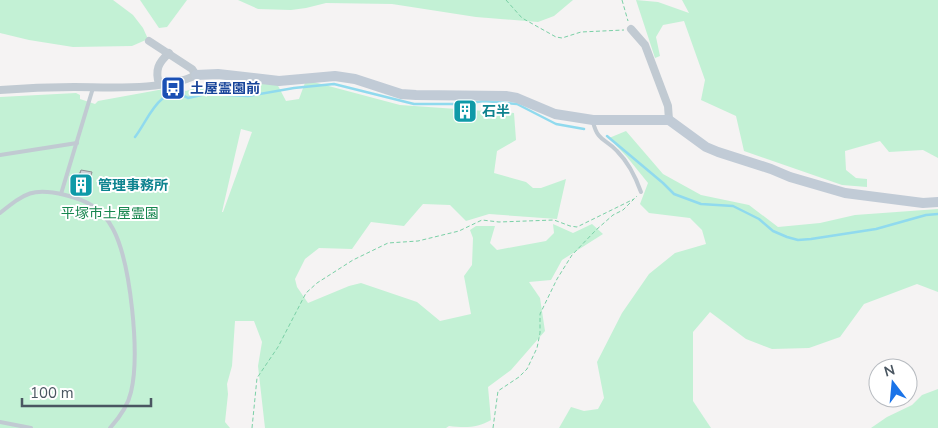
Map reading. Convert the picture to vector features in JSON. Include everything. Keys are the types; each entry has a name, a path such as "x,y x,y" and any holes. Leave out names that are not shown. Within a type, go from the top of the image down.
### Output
{"street":[{"path":"631,29 645,45 668,106 669,120"},
{"path":"149,41 192,69 196,74"},
{"path":"159,84 157,68 160,61 169,53"},
{"path":"0,90 40,87 93,88 159,84 187,79 196,74 218,74 279,81 335,76 401,94 506,96 517,98 555,114 593,120 669,120 706,147 816,185 845,193 866,196 923,203 938,202"}],"lane":[{"path":"61,194 93,88"},
{"path":"593,120 596,133 619,152 636,180 640,192"},
{"path":"0,155 77,143"},
{"path":"0,213 18,198 32,192 42,191 83,199 92,204 112,228 126,265 135,359 131,393 125,408 110,428"},
{"path":"0,422 31,428"}],"path":[{"path":"506,0 522,18 556,37 562,38 581,32 631,29 622,0"},
{"path":"493,428 498,391 520,377 527,369 540,334 540,314 557,279 572,256 596,230 640,192"},
{"path":"252,428 257,378 278,347 306,294 317,283 353,260 388,243 418,241 459,232 482,220 499,222 554,220 577,227 634,199"}],"green space":[{"path":"0,0 113,0 133,15 143,28 148,39 132,46 73,47 0,33"},
{"path":"140,0 187,0 167,27 159,28"},
{"path":"238,0 573,0 554,16 538,22 476,17 392,4 326,3 291,10 258,9"},
{"path":"636,0 658,2 689,13 682,0 938,0 938,158 923,150 889,152 880,141 845,151 846,170 856,178 867,179 867,187 842,185 744,151 736,116 701,100 705,80 684,21 663,25 656,37 660,56 655,58"},
{"name":"平塚市土屋霊園","path":"275,80 286,101 299,99 306,80 400,105 514,113 516,140 497,151 494,173 526,182 533,188 541,188 566,179 557,219 489,214 466,221 450,205 423,204 404,226 371,222 352,249 319,248 305,259 295,279 297,287 308,303 361,283 417,302 440,321 471,314 464,276 472,265 473,238 470,230 476,226 495,226 490,243 497,250 546,241 554,233 553,224 573,233 592,224 603,234 562,260 551,280 529,282 540,298 545,331 511,370 488,387 491,420 476,426 449,426 446,428 265,428 258,366 262,342 254,321 235,321 232,366 227,384 228,394 225,422 230,428 0,428 0,97 76,93 80,95 80,99 95,104 98,101 175,87 186,91 216,82","holes":["241,129 252,132 223,212 222,212"]},
{"path":"626,131 663,174 701,195 749,205 778,227 820,223 855,215 938,209 938,292 917,284 864,304 840,337 809,348 772,349 746,339 710,312 693,332 693,401 711,428 559,428 571,407 584,411 598,409 604,398 597,362 622,313 649,274 675,253 706,244 702,230 690,218 649,213 640,204 648,183 609,138"},
{"path":"938,389 938,428 871,428 887,417 906,408 918,408 918,399 922,395"}],"building":[{"path":"458,102 474,104 473,111 457,110"},
{"path":"81,170 92,172 87,191 76,188"}],"waterway":[{"path":"135,137 156,105 170,95 178,94 188,98 206,94 248,96 294,88 334,84 414,104 459,104"},
{"path":"470,103 484,101 517,104 556,124 584,129"},
{"path":"607,136 674,194 701,204 733,206 759,219 773,231 798,240 876,229 926,215 938,214"}],"place":[{"name":"土屋霊園前","path":"173,88"},
{"name":"石半","path":"465,111"},
{"name":"管理事務所","path":"81,185"}]}
